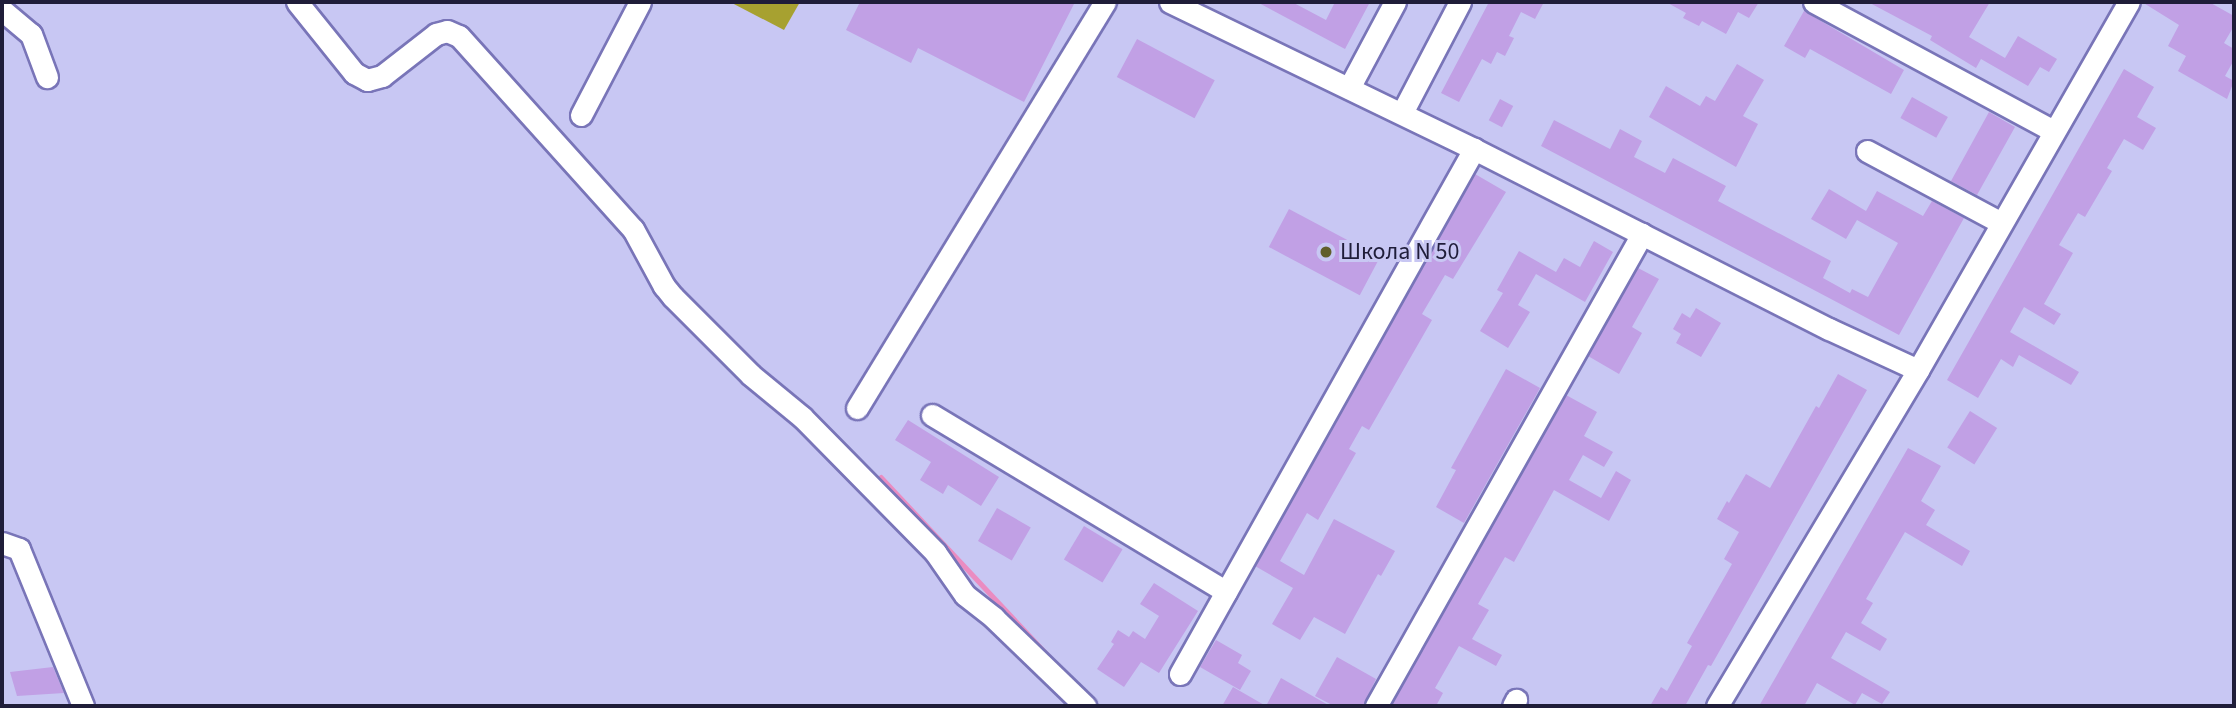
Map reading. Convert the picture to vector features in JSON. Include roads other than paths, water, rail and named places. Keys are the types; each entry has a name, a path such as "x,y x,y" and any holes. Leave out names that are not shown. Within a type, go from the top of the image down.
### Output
{"street":[{"path":"297,2 354,73 367,79 382,76 436,34 447,31 459,36 634,229 657,275 673,297 751,375 802,417 935,552 965,595 994,618 1085,706"},
{"path":"582,115 640,2"},
{"path":"857,408 1105,2"},
{"path":"1170,2 1402,113 1829,329 1918,370"},
{"path":"1349,88 1395,2"},
{"path":"1402,113 1460,2"},
{"path":"1814,2 2054,131"},
{"path":"1717,706 1918,370 2129,2"},
{"path":"2,10 31,34 47,77"},
{"path":"1180,674 1474,149"},
{"path":"1867,151 2001,223"},
{"path":"1376,706 1642,234"},
{"path":"932,415 1226,592"},
{"path":"2,543 19,549 83,706"}],"waterway":[{"path":"881,477 1052,660"}],"place":[{"name":"Школа N 50","path":"1326,252"}]}
